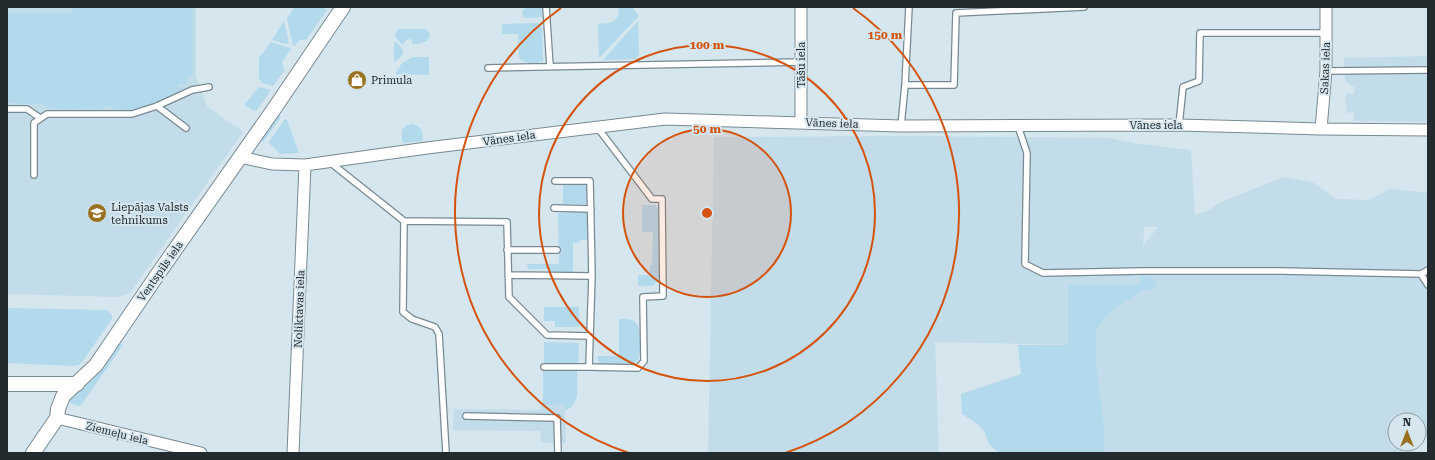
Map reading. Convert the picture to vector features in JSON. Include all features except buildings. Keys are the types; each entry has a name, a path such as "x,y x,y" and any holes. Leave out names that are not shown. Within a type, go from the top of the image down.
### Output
{"street":[{"name":"Ventspils iela","path":"33,453 58,418 58,409 63,396 96,366 343,7"},
{"name":"Tāšu iela","path":"801,7 801,122"},
{"name":"Sakas iela","path":"1321,129 1326,71 1326,7"},
{"name":"Vānes iela","path":"240,157 272,164 304,165 427,148 665,119 901,126 1179,125 1428,130"},
{"name":"Noliktavas iela","path":"293,453 304,165"},
{"path":"7,384 77,384"},
{"name":"Ziemeļu iela","path":"58,418 200,453"}],"lane":[{"path":"546,7 550,66"},
{"path":"901,126 905,85 909,7"},
{"path":"905,85 954,85 956,12 1084,7"},
{"path":"1179,125 1183,87 1199,81 1200,33 1326,33"},
{"path":"488,68 801,62"},
{"path":"1326,71 1428,70"},
{"path":"34,175 34,122 47,114 132,114 157,106 192,90 209,87"},
{"path":"157,106 186,128"},
{"path":"7,109 27,109 40,118"},
{"path":"1018,125 1027,153 1025,264 1043,273 1266,271 1421,274 1428,270"},
{"path":"544,367 638,368 644,361 643,297 663,296 662,199 652,199 597,127"},
{"path":"331,162 404,221 507,222 508,297 547,335 590,336"},
{"path":"555,181 590,181 592,276 589,367"},
{"path":"554,208 591,209"},
{"path":"404,221 403,312 412,319 436,327 440,334 446,453"},
{"path":"507,250 557,250"},
{"path":"508,274 592,276"},
{"path":"1421,274 1428,285"},
{"path":"466,416 557,418 558,453"}],"shaded area":[{"name":"Liepājas Valsts tehnikums","path":"7,7 196,7 196,77 207,106 243,132 130,293 119,297 7,294"},
{"path":"73,7 193,7 193,77 189,77 186,84 183,85 181,82 177,87 182,87 183,89 150,106 133,110 114,110 110,106 106,106 101,110 53,109 41,104 7,103 7,13 72,13"},
{"path":"295,7 322,7 327,10 306,40 299,40 295,46 293,46 287,18"},
{"path":"526,7 542,7 542,17 524,18 522,12"},
{"path":"619,7 632,7 639,16 599,58 598,24 614,21 618,16"},
{"path":"284,21 289,43 286,44 272,40"},
{"path":"638,21 639,54 636,59 603,60"},
{"path":"538,23 542,28 543,61 534,63 521,60 519,58 518,34 502,34 502,24"},
{"path":"399,29 426,29 430,34 427,41 413,44 411,39 406,40 403,45 395,37 396,32"},
{"path":"394,41 402,49 403,54 394,62"},
{"path":"271,42 291,49 282,62 284,71 273,86 262,83 259,78 259,58"},
{"path":"1428,56 1428,122 1354,121 1354,112 1347,113 1347,106 1345,105 1346,93 1354,94 1355,88 1345,81 1344,58"},
{"path":"413,57 429,57 429,75 395,74 402,63"},
{"path":"261,87 271,90 257,110 254,111 245,104 258,88"},
{"path":"279,115 281,117 263,142 261,140"},
{"path":"285,119 287,120 299,153 280,154 269,142"},
{"path":"411,124 419,127 421,130 423,135 422,141 404,143 402,141 402,130"},
{"path":"902,136 1110,138 1133,143 1191,150 1195,215 1209,210 1221,202 1284,177 1312,182 1336,199 1369,200 1390,189 1428,193 1428,439 1427,412 1387,412 1387,452 1401,453 1105,453 1104,422 1096,364 1096,330 1111,311 1142,291 1141,276 1140,285 1068,285 1068,345 935,342 939,453 708,453 714,137","holes":["1144,227 1158,227 1143,246"]},
{"path":"586,182 586,204 563,204 563,183"},
{"path":"642,205 655,205 661,212 659,279 655,284 648,286 638,286 638,275 650,275 650,265 652,265 653,232 642,232"},
{"path":"587,212 587,240 580,240 580,242 573,243 573,272 550,272 550,269 528,269 527,264 559,264 558,213"},
{"path":"1141,275 1148,276 1157,281 1154,289 1142,291 1111,311 1096,330 1096,364 1104,422 1105,453 999,453 989,444 984,431 976,423 962,414 961,394 1021,374 1018,345 1068,345 1068,285 1140,285"},
{"path":"544,307 579,307 579,327 555,327 555,321 544,321"},
{"path":"7,308 106,310 112,315 112,319 79,365 7,363"},
{"path":"619,319 632,320 638,326 641,342 639,358 634,363 619,366 608,366 601,364 597,356 619,356"},
{"path":"544,342 579,343 578,363 574,365 544,365"},
{"path":"119,343 123,345 81,405 78,406 68,402 73,395 97,375"},
{"path":"549,369 575,369 577,371 576,400 570,408 565,410 564,405 543,405 543,371 549,371"},
{"path":"541,405 565,405 566,443 541,443 540,431 453,430 454,409 540,410"}],"place":[{"name":"Primula","path":"357,80"},
{"name":"Liepājas Valsts tehnikums","path":"97,213"}]}
